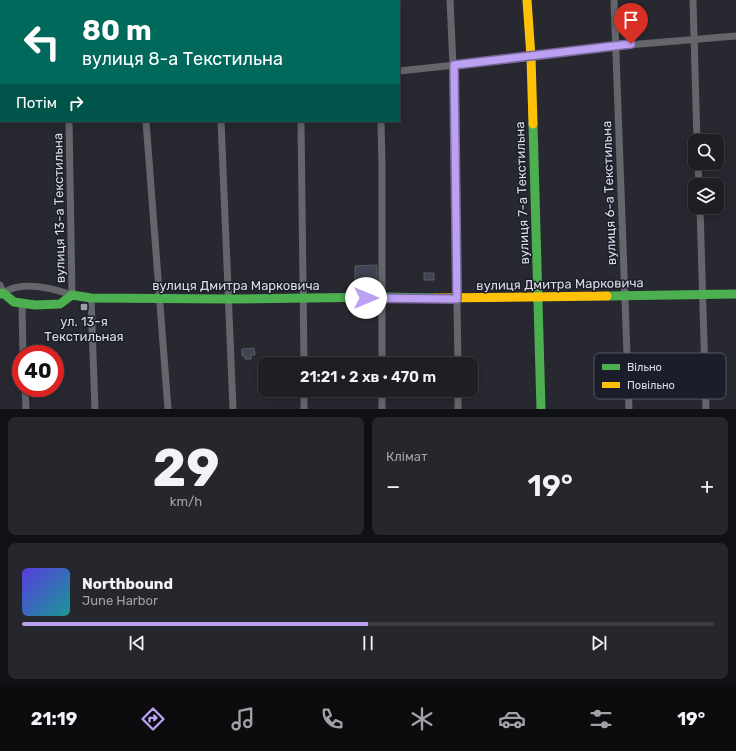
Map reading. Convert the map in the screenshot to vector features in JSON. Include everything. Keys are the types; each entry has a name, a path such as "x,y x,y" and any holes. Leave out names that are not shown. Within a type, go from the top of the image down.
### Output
{"street":[{"path":"450,0 454,65 458,357"},
{"name":"вулиця 7-а Текстильна","path":"527,0 531,57 541,409"},
{"name":"вулиця 6-а Текстильна","path":"614,0 627,353"},
{"path":"693,0 697,134"},
{"path":"400,70 531,57 616,46 736,36"},
{"name":"вулиця 13-а Текстильна","path":"69,122 72,295"},
{"path":"146,122 168,409"},
{"path":"221,122 230,299 233,409"},
{"path":"301,122 304,357"},
{"path":"381,122 382,357"},
{"path":"700,214 704,353"},
{"name":"вулиця Дмитра Марковича","path":"1,291 16,287 48,287 72,295 91,298 230,299 457,299 736,294"},
{"name":"вулиця Дмитра Марковича","path":"1,291 14,302 35,305 60,304 72,295"},
{"path":"91,298 95,409"},
{"path":"22,304 23,345"},
{"path":"25,397 26,409"},
{"path":"304,397 304,409"},
{"path":"382,397 382,409"},
{"path":"458,397 458,409"},
{"name":"вулиця 6-а Текстильна","path":"629,399 629,409"},
{"path":"706,399 706,409"}],"building":[{"path":"377,265 377,281 355,281 355,266"},
{"path":"424,273 434,273 434,280 424,280"},
{"path":"254,348 255,355 251,355 251,359 245,359 245,356 242,356 242,349"}],"traffic: fast":[{"path":"533,124 541,409"},
{"path":"0,294 3,293 14,302 35,305 60,304 72,295 91,298 435,298"},
{"path":"607,296 736,294"}],"traffic: slow":[{"path":"527,0 531,57 533,124"},
{"path":"435,298 607,296"}],"place":[{"name":"ул. 13-я Текстильная","path":"84,307"}],"route":[{"path":"366,298 457,299 454,65 631,44"}]}
